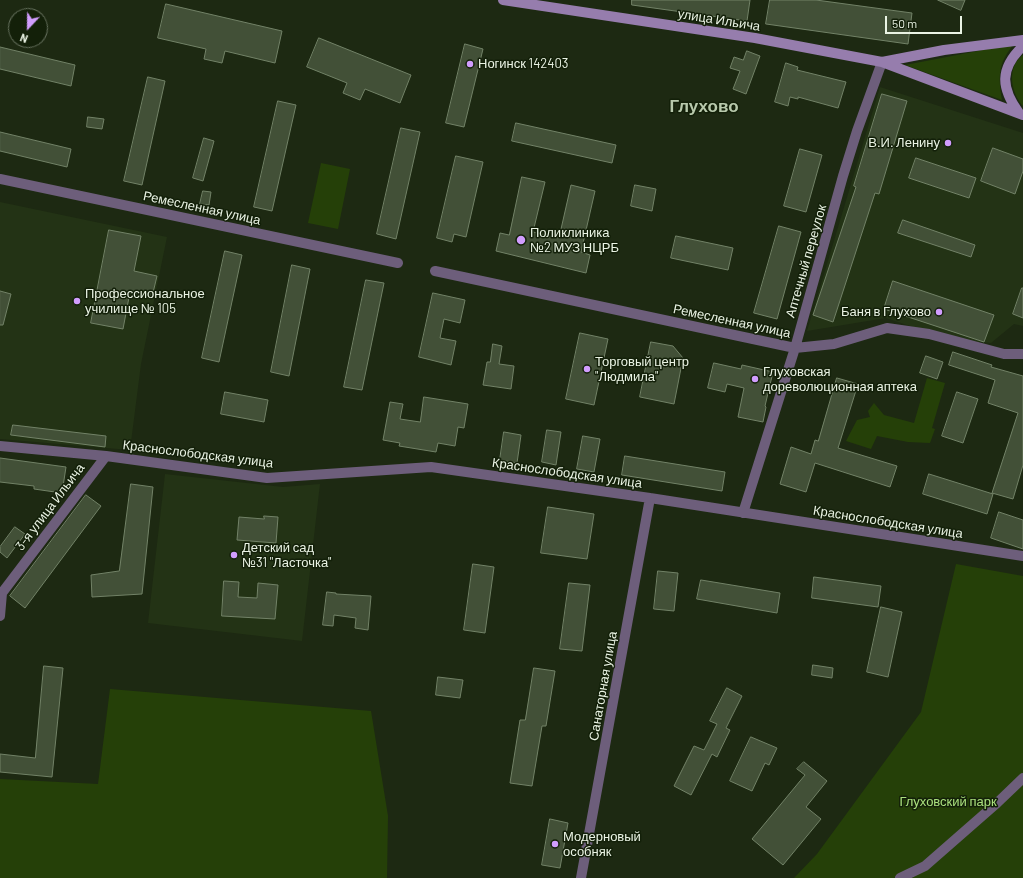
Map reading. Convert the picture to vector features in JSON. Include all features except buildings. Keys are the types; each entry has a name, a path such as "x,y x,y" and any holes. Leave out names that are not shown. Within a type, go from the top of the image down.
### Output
{"main road":[{"name":"улица Ильича","path":"503,0 755,38 882,62"},
{"path":"882,62 944,50 1023,40"},
{"path":"1021,114 1010,100 1005,77 1008,64 1023,46"},
{"path":"882,62 1021,114"}],"street":[{"name":"Аптечный переулок","path":"743,513 795,348 843,176 857,131 882,62"},
{"name":"Ремесленная улица","path":"0,179 398,263"},
{"name":"Ремесленная улица","path":"436,270 795,348 834,344 887,328 929,334 1004,354 1023,354"},
{"name":"Краснослободская улица","path":"0,446 106,456 267,478 431,467 650,498 1023,556"},
{"name":"3-я улица Ильича","path":"1,593 106,456"},
{"name":"Санаторная улица","path":"580,878 650,498"},
{"path":"0,616 1,593"},
{"path":"900,878 924,866 997,803 1023,778"}],"shaded area":[{"path":"880,87 1023,133 1023,326 1014,324 991,343 949,339 886,318 807,331"},
{"name":"Профессиональное училище № 105","path":"0,202 167,237 141,364 130,450 0,439"},
{"name":"Детский сад №31 \"Ласточка\"","path":"165,474 283,487 320,484 302,641 148,623"}],"green space":[{"path":"1014,44 1005,57 1000,70 1002,100 905,65"},
{"path":"1023,55 1023,106 1019,101 1013,87 1012,73 1014,66"},
{"path":"321,163 350,169 338,229 308,223"},
{"path":"927,378 945,383 932,428 935,429 930,443 908,442 877,436 871,449 846,441 857,420 870,417 868,411 874,403 884,415 914,423"},
{"name":"Глуховский парк","path":"956,564 1023,576 1023,878 794,878 817,854 921,712"},
{"path":"110,689 371,711 388,816 387,878 0,878 0,779 98,784"}],"place":[{"name":"Ногинск 142403","path":"470,64"},
{"name":"В.И. Ленину","path":"948,143"},
{"name":"Поликлиника №2 МУЗ НЦРБ","path":"521,240"},
{"name":"Профессиональное училище № 105","path":"77,301"},
{"name":"Баня в Глухово","path":"939,312"},
{"name":"Торговый центр \"Людмила\"","path":"587,369"},
{"name":"Глуховская дореволюционная аптека","path":"755,379"},
{"name":"Детский сад №31 \"Ласточка\"","path":"234,555"},
{"name":"Модерновый особняк","path":"555,844"}],"district":[{"name":"Глухово","path":"704,106"}]}
